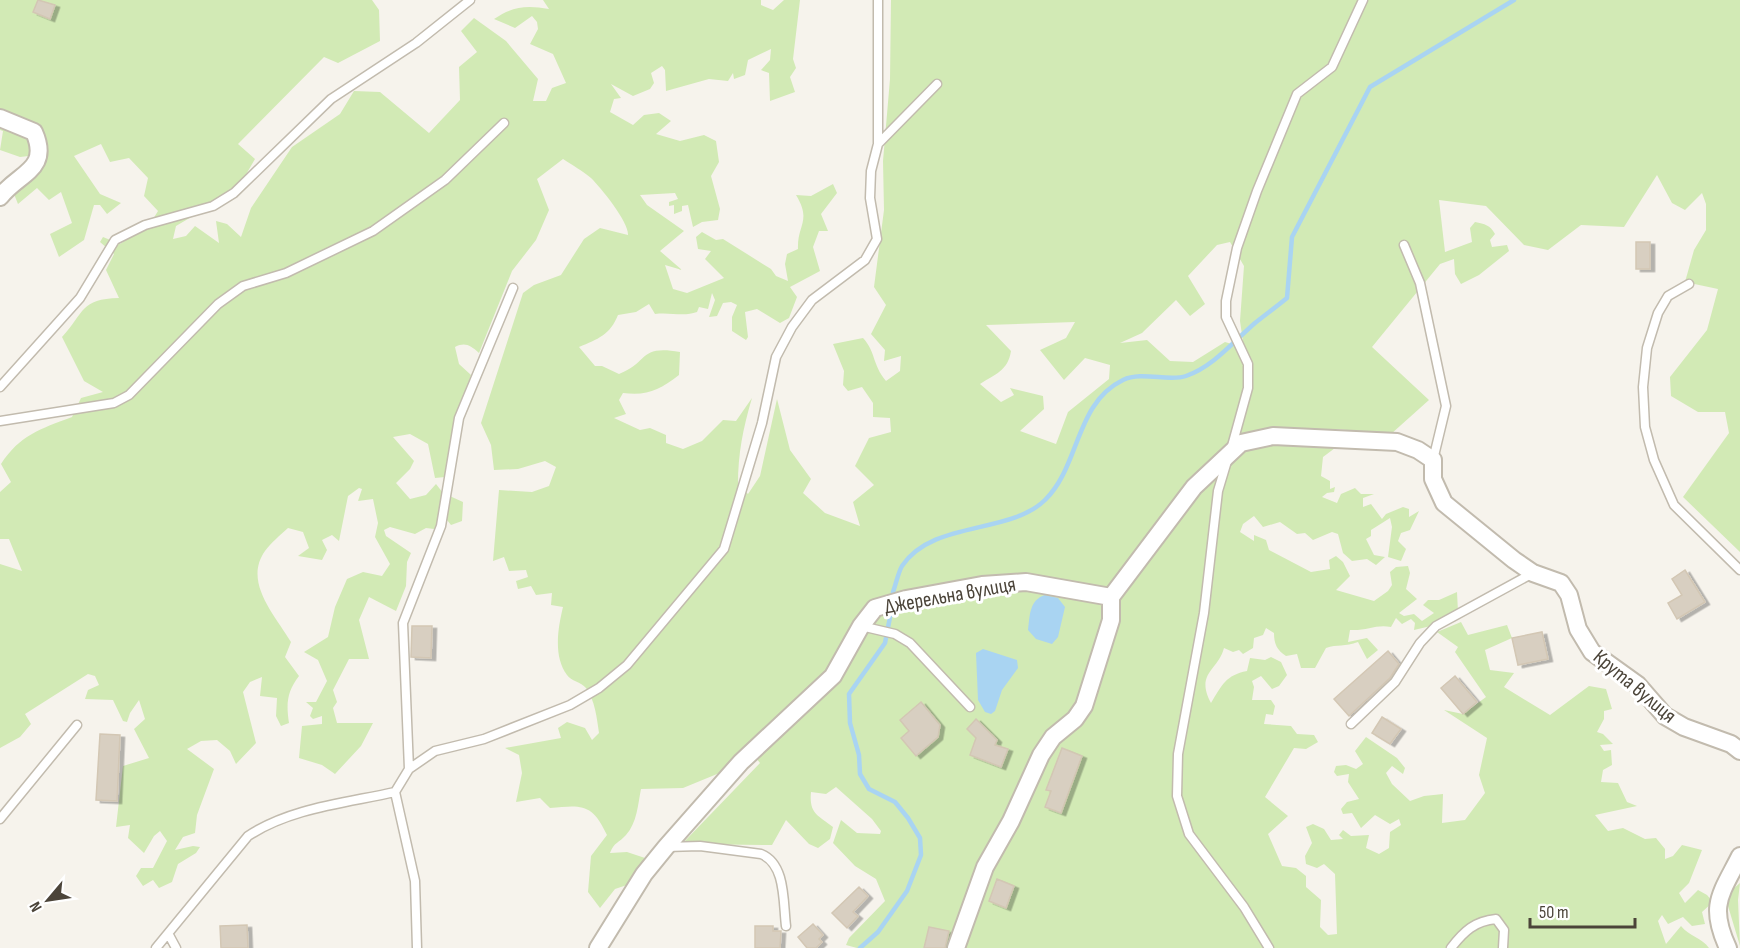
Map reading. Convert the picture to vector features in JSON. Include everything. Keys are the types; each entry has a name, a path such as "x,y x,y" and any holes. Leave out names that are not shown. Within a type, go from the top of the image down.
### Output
{"street":[{"path":"0,118 34,132 39,142 39,157 31,171 0,197"},
{"path":"956,948 985,867 1011,821 1041,755 1053,738 1075,719 1084,706 1111,620 1111,597 1194,487 1241,443 1273,436 1397,442 1418,450 1433,460"},
{"name":"Крута вулиця","path":"1433,460 1433,479 1444,503 1533,573 1561,583 1569,595 1584,642 1592,652 1638,685 1665,716 1684,727 1731,744 1740,751"},
{"name":"Джерельна вулиця","path":"598,948 644,874 741,762 833,676 861,626 875,608 906,599 982,585 1026,582 1111,597"},
{"path":"1728,948 1717,916 1718,897 1740,856"}],"lane":[{"path":"0,387 80,298 115,240 145,225 213,206 234,193 331,99 416,43 470,0"},
{"path":"156,948 248,836 263,826 306,811 394,792 409,769 435,751 484,739 570,705 599,688 627,665 723,549 762,423 776,357 792,327 812,300 865,260 877,239 870,198 871,171 878,144 878,0"},
{"path":"1269,948 1244,907 1189,834 1177,796 1178,754 1204,613 1218,491 1248,388 1248,364 1226,317 1226,301 1237,248 1257,191 1297,94 1332,67 1363,0"},
{"path":"878,144 938,84"},
{"path":"0,421 114,403 129,395 218,304 243,286 286,273 373,231 445,180 504,123"},
{"path":"1404,245 1420,283 1446,406 1433,460"},
{"path":"1689,284 1668,296 1658,313 1647,348 1643,387 1645,427 1654,460 1674,505 1740,570"},
{"path":"409,769 403,623 441,526 459,418 513,288"},
{"path":"1351,724 1395,682 1420,643 1436,626 1533,573"},
{"path":"861,626 895,634 910,643 970,707"},
{"path":"0,819 77,724"},
{"path":"394,792 415,881 417,948"},
{"path":"666,847 700,846 761,854 770,858 776,865 780,880 786,926"},
{"path":"1451,948 1459,937 1479,921 1496,919 1504,930 1503,948"},
{"path":"169,935 176,948"}],"green space":[{"path":"0,0 372,0 379,10 380,41 338,63 324,57 238,144 255,159 237,190 176,226 173,239 186,236 195,226 219,243 216,221 227,224 241,237 251,208 292,147 340,114 354,91 380,92 429,133 460,100 459,67 477,52 461,31 474,18 506,41 538,79 533,101 546,101 552,88 566,83 553,54 530,44 538,29 537,22 532,16 515,28 494,19 508,11 527,7 549,9 543,0 761,0 761,5 773,10 784,0 800,0 793,59 796,68 790,77 795,92 770,101 769,73 761,70 770,60 771,49 748,60 745,75 734,79 733,73 728,81 709,79 666,91 665,70 662,66 651,73 654,83 650,89 633,96 611,84 621,98 614,99 610,112 633,125 644,115 659,113 671,121 656,134 680,141 704,135 716,141 719,162 711,176 720,209 718,220 702,222 693,227 688,205 682,206 682,211 674,214 674,205 669,206 669,202 678,199 675,193 640,195 647,205 684,231 660,251 682,270 665,265 673,289 687,293 724,278 705,259 711,251 698,249 696,237 702,232 716,240 723,239 771,269 776,276 788,281 785,264 787,254 798,249 803,217 801,204 796,195 811,196 833,184 837,193 821,214 828,231 819,231 813,247 820,271 790,287 797,297 789,318 780,323 757,309 745,312 748,337 746,340 732,331 732,317 737,305 731,302 723,303 717,316 709,317 715,300 712,293 708,309 699,307 697,312 655,314 649,304 636,312 618,315 607,332 598,339 579,347 595,366 602,366 619,374 636,365 650,353 667,350 680,352 679,375 653,391 639,394 623,393 619,400 626,414 614,418 640,430 650,428 666,435 666,443 683,449 702,441 723,420 736,421 752,398 742,441 738,473 738,484 748,494 760,476 777,399 790,450 811,479 803,493 825,513 860,526 853,502 874,485 855,466 869,438 891,432 890,418 873,417 873,403 862,387 848,391 843,385 844,371 833,344 863,338 886,381 900,371 901,356 884,361 885,350 871,334 886,305 874,287 884,210 883,161 890,79 891,0 1740,0 1740,552 1683,497 1729,433 1725,412 1698,412 1671,396 1670,377 1707,330 1718,289 1685,282 1694,250 1706,230 1706,204 1702,193 1685,210 1672,203 1657,175 1624,227 1581,225 1548,250 1524,245 1486,206 1439,200 1445,252 1472,242 1470,228 1475,222 1487,225 1493,231 1495,234 1490,240 1492,247 1507,245 1509,251 1479,275 1461,284 1455,274 1454,259 1440,264 1372,347 1429,400 1391,434 1336,429 1335,448 1323,457 1321,476 1330,481 1330,489 1335,487 1334,492 1322,497 1337,503 1341,494 1355,488 1361,494 1374,494 1363,498 1363,507 1371,504 1382,519 1386,514 1403,507 1409,509 1409,517 1419,511 1410,530 1401,533 1398,541 1406,549 1401,561 1388,557 1392,527 1390,518 1371,530 1371,536 1366,539 1374,555 1385,557 1376,565 1367,559 1352,561 1343,553 1338,534 1332,532 1313,540 1305,533 1297,534 1280,522 1263,527 1254,516 1243,524 1240,532 1254,541 1254,535 1266,540 1269,550 1311,572 1330,569 1329,560 1336,556 1343,562 1350,576 1336,590 1374,601 1388,591 1392,585 1390,572 1396,567 1408,566 1410,573 1406,589 1417,599 1399,613 1404,616 1414,614 1422,621 1434,613 1423,605 1428,600 1439,600 1457,592 1458,612 1435,625 1414,630 1415,623 1411,619 1402,624 1396,618 1391,627 1350,630 1348,642 1367,638 1378,650 1367,659 1358,642 1326,648 1315,668 1301,668 1297,654 1286,656 1283,654 1278,649 1274,633 1266,628 1263,635 1254,638 1253,648 1243,654 1239,650 1233,652 1224,648 1206,678 1205,685 1211,703 1229,678 1247,671 1250,658 1265,660 1271,657 1281,662 1287,675 1279,686 1272,689 1261,676 1252,681 1254,687 1252,700 1271,700 1275,706 1273,715 1266,714 1264,724 1291,726 1297,734 1314,735 1318,742 1306,749 1294,748 1265,797 1288,816 1268,834 1282,866 1296,868 1306,876 1306,887 1321,900 1320,927 1328,935 1337,934 1335,874 1324,864 1317,868 1306,864 1305,856 1312,843 1306,827 1313,824 1324,829 1331,840 1343,839 1339,835 1343,830 1351,836 1369,835 1366,848 1379,854 1389,848 1390,832 1401,825 1399,819 1390,824 1375,815 1361,828 1352,813 1343,814 1341,809 1347,802 1359,799 1348,782 1349,774 1337,776 1334,772 1336,766 1346,765 1356,769 1363,764 1355,751 1366,737 1397,758 1405,768 1403,774 1392,766 1386,773 1392,784 1410,801 1424,796 1443,794 1442,823 1465,820 1485,793 1479,775 1487,738 1444,710 1463,714 1486,697 1455,652 1458,647 1437,632 1461,622 1468,635 1507,625 1512,638 1485,650 1490,670 1514,673 1504,687 1550,715 1589,686 1606,689 1612,709 1604,711 1604,719 1597,732 1603,734 1613,744 1600,745 1604,751 1611,750 1612,765 1603,770 1601,782 1618,783 1627,802 1637,806 1595,815 1608,831 1623,828 1645,839 1656,838 1665,849 1665,859 1673,856 1682,845 1702,850 1689,883 1679,893 1685,903 1698,890 1713,902 1702,912 1705,924 1692,926 1683,917 1668,924 1662,915 1658,921 1666,944 1681,926 1709,948 857,948 846,945 849,938 885,901 876,879 855,866 833,843 841,820 857,833 880,834 881,831 872,819 836,787 826,794 811,792 811,805 815,813 833,827 830,839 818,848 809,844 786,820 772,845 682,844 760,763 756,758 683,788 641,789 633,825 610,853 627,852 645,858 633,883 615,889 600,908 588,892 591,856 607,835 602,825 585,808 570,806 550,808 540,798 516,802 522,773 519,755 505,748 561,738 558,728 567,722 585,728 592,740 599,733 592,698 584,686 569,677 560,659 558,633 563,607 551,605 552,593 536,595 531,586 518,589 516,581 528,577 526,570 509,571 504,557 493,561 499,490 532,492 549,486 556,467 545,461 518,469 494,470 491,445 481,423 523,293 534,285 561,275 584,239 600,228 628,235 624,222 601,189 588,175 563,159 537,179 549,210 536,240 512,271 479,353 467,345 455,347 459,364 471,375 459,410 445,477 435,478 428,444 410,434 393,437 414,461 410,469 396,483 410,499 426,495 436,484 443,493 463,502 462,521 451,525 443,515 434,529 426,528 415,534 390,527 384,530 386,536 411,553 407,562 406,586 396,611 369,597 359,620 369,659 349,659 333,690 337,702 333,708 337,723 373,723 361,746 335,774 322,765 299,758 302,726 322,724 322,716 313,719 310,716 313,708 306,702 316,702 327,681 318,660 304,652 328,637 335,607 347,579 363,572 382,576 390,564 375,537 378,523 373,499 358,501 362,489 359,488 348,496 339,541 332,535 322,540 327,550 322,560 298,556 309,548 303,532 288,528 265,551 259,563 259,586 270,610 291,642 285,657 299,676 288,698 289,723 281,726 276,716 277,698 260,696 262,677 250,682 243,692 256,743 236,764 230,751 217,740 201,741 187,749 214,769 197,815 195,833 183,837 175,850 193,846 200,847 196,853 178,864 172,882 159,888 153,880 143,886 136,876 141,868 153,868 167,841 160,831 154,836 144,853 128,838 130,825 116,827 123,766 149,758 134,729 145,719 139,700 127,722 123,721 113,700 85,699 88,690 99,685 95,676 88,674 25,714 31,724 20,737 0,748 0,564 22,571 9,539 0,539 0,492 11,482 1,464 16,446 40,429 72,417 81,398 103,392 84,381 62,337 84,308 97,301 119,298 106,270 114,254 100,242 103,237 120,244 150,224 158,211 144,196 148,178 129,158 110,162 101,144 74,156 100,194 121,203 107,214 100,205 94,205 84,240 59,257 50,234 72,223 61,192 49,200 37,188 18,204 14,194 35,178 46,154 20,157 0,150 3,131 0,130","holes":["1230,242 1244,266 1240,321 1247,369 1242,347 1225,342 1193,362 1170,361 1147,340 1120,343 1142,333 1176,300 1190,316 1205,304 1188,276 1217,245","1075,322 1066,338 1040,350 1064,380 1085,358 1110,365 1109,379 1068,412 1056,444 1020,431 1044,409 1043,396 1010,388 1014,395 1001,402 980,384 1004,368 1011,351 986,325"]},
{"path":"1740,883 1738,900 1740,946 1725,896"}],"water":[{"path":"1045,595 1058,598 1065,607 1058,637 1052,644 1036,639 1028,630 1033,605"},
{"path":"983,649 1017,660 1018,668 1002,690 995,711 991,714 985,712 978,700 976,653"}],"building":[{"path":"38,0 55,5 50,19 33,12"},
{"path":"1636,242 1650,242 1650,269 1636,269"},
{"path":"1685,570 1705,602 1677,619 1668,603 1682,595 1672,579"},
{"path":"412,626 432,626 431,658 411,657"},
{"path":"1542,632 1548,659 1518,665 1512,638"},
{"path":"1388,651 1399,664 1390,678 1349,716 1334,699"},
{"path":"1455,676 1477,702 1463,714 1441,688"},
{"path":"921,702 940,725 938,737 916,756 901,738 909,731 900,720"},
{"path":"1382,717 1401,729 1390,744 1372,733"},
{"path":"976,719 997,740 995,745 1008,749 1001,767 970,755 976,738 967,729"},
{"path":"100,734 120,735 117,801 96,800"},
{"path":"1062,748 1082,756 1061,813 1045,807 1051,791 1046,790"},
{"path":"997,879 1014,886 1006,908 989,901"},
{"path":"859,887 868,896 853,912 858,916 847,928 832,913"},
{"path":"813,924 823,935 819,939 822,942 816,948 807,948 798,937"},
{"path":"247,925 248,948 221,948 220,926"},
{"path":"755,926 773,926 773,931 781,931 780,948 755,948"},
{"path":"929,927 949,931 945,948 924,948"}],"waterway":[{"path":"893,592 902,566 916,551 932,541 1012,519 1030,511 1045,500 1065,470 1086,419 1107,390 1130,377 1179,378 1196,372 1223,353 1255,323 1287,298 1292,237 1370,87 1514,0"},
{"path":"860,948 878,932 907,891 921,855 920,838 908,818 895,802 869,789 860,774 859,755 850,723 849,694 885,643 891,612"}]}
